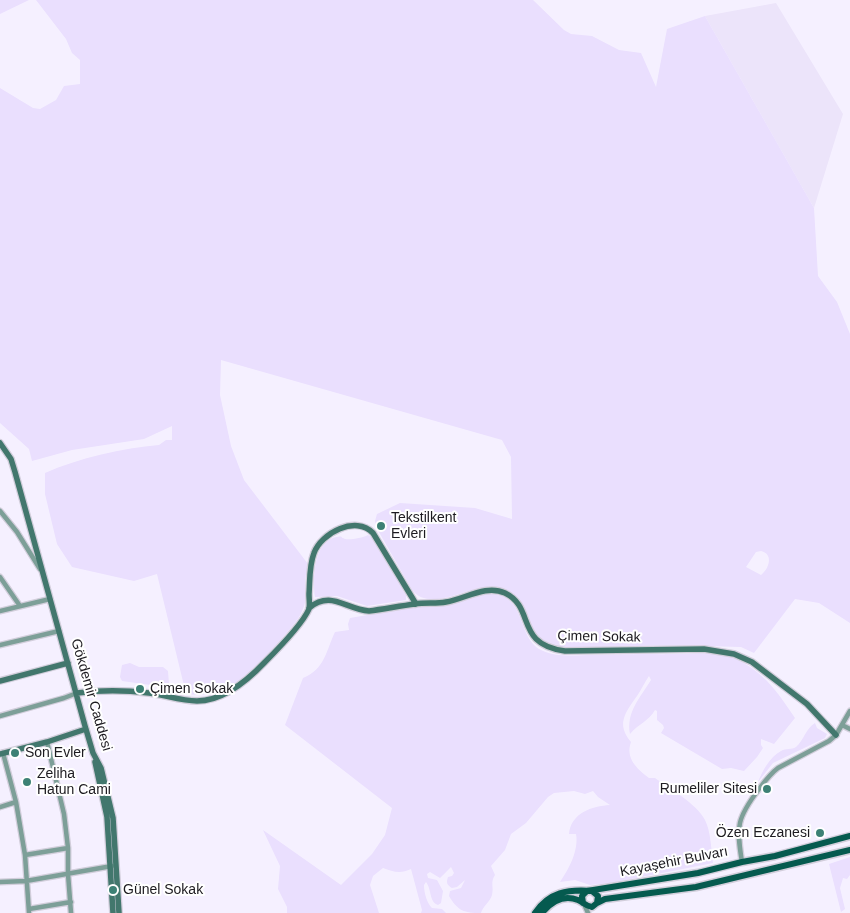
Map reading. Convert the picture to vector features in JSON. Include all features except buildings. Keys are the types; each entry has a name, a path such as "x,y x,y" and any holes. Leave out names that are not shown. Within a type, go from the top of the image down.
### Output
{"main road":[{"name":"Gökdemir Caddesi","path":"0,442 11,459 86,729 93,753 101,768 113,818 113,866 119,913"},
{"path":"77,693 127,690 199,701 229,692 264,663 284,642 309,608 310,569 314,552 322,540 338,530 356,526 369,528 377,538 416,604"},
{"name":"Çimen Sokak","path":"309,608 317,602 324,600 336,601 353,608 369,611 416,604 444,603 490,590 499,591 508,594 519,606 536,640 548,648 565,651 695,649 723,651 734,654 752,662 787,688 815,711 836,735"},
{"path":"0,681 68,663"},
{"path":"1,753 47,742 86,729"},
{"path":"850,836 847,840 850,848"},
{"name":"Kayaşehir Bulvarı","path":"535,913 544,902 558,892 590,890 698,872 775,856 850,836"},
{"name":"Kayaşehir Bulvarı","path":"596,904 605,900 696,887 850,848"},
{"path":"113,866 113,913"},
{"path":"542,913 548,906 563,898 569,897 589,907 596,904 598,896 590,890 583,894 583,903"}],"street":[{"name":"Gökdemir Caddesi","path":"0,511 17,532 42,573"},
{"path":"0,577 20,606"},
{"path":"0,611 50,599"},
{"path":"0,645 59,632"},
{"path":"0,716 77,693"},
{"path":"742,862 738,828 740,818 751,800 778,768 825,744 836,735 850,711"},
{"path":"842,725 850,729"},
{"path":"47,742 64,814 68,848 71,913"},
{"path":"1,753 16,802 25,855 29,911 70,902"},
{"path":"0,807 16,802"},
{"path":"25,855 68,848"},
{"path":"0,882 26,881 113,866"},
{"path":"583,903 590,913 596,904"}],"shaded area":[{"path":"0,0 29,0 0,14"},
{"path":"36,0 533,0 564,30 571,34 592,36 619,50 641,53 656,87 667,29 705,16 814,208 818,276 837,302 850,334 850,623 819,603 795,599 754,653 741,647 628,646 568,648 547,643 539,638 522,605 516,597 507,591 495,587 486,587 441,599 420,597 412,590 376,527 377,514 400,503 475,508 512,519 511,457 502,440 221,360 220,395 231,446 244,480 308,564 305,580 305,599 301,614 295,623 249,673 227,688 201,695 186,694 157,574 134,581 72,567 57,544 45,494 45,473 101,454 159,445 166,440 172,440 172,426 144,439 72,450 32,461 29,449 0,423 0,88 33,108 40,109 56,100 64,86 80,84 80,60 72,53 66,39","holes":["761,551 768,555 769,562 761,575 746,567 756,552"]},
{"path":"776,3 843,114 814,208 705,16"},
{"path":"368,535 384,553 406,595 406,600 367,606 337,596 315,597 316,561 323,545 329,539 337,537 350,539"},
{"path":"487,594 500,595 509,600 520,616 527,635 533,643 547,653 567,656 716,654 744,663 760,674 773,688 795,718 774,744 761,739 763,748 744,771 731,768 722,769 661,733 664,728 657,720 657,711 655,710 650,717 630,734 629,726 632,712 651,680 649,676 626,713 623,724 626,736 631,742 630,753 633,763 649,778 655,778 682,797 701,814 710,835 713,863 611,883 590,885 575,880 560,882 575,853 576,834 569,834 574,821 578,816 590,809 610,805 593,791 585,794 574,791 554,793 548,797 526,823 511,834 505,850 491,866 495,875 492,895 481,913 462,910 452,901 449,896 450,891 461,888 465,880 457,887 452,888 449,886 447,882 448,877 454,873 451,867 440,878 430,872 427,874 428,878 437,880 443,891 441,903 438,905 433,901 426,882 424,885 426,898 430,906 442,909 446,913 421,913 422,910 411,869 397,872 383,868 373,876 370,885 379,913 287,913 287,907 278,889 280,866 263,830 341,885 372,854 385,835 392,808 285,725 303,678 316,670 324,659 335,632 349,630 350,618 420,606 452,604"},
{"path":"130,663 139,667 163,667 168,671 169,684 165,687 122,681 120,677 122,665"},
{"path":"815,723 817,728 827,734 825,738 773,763 758,782 764,769 773,757 783,750 796,747 809,728"},
{"path":"850,857 850,875 847,879 843,878 840,888 845,909 841,912 829,864"}],"place":[{"name":"Tekstilkent Evleri","path":"381,526"},
{"name":"Çimen Sokak","path":"140,689"},
{"name":"Son Evler","path":"15,753"},
{"name":"Zeliha Hatun Cami","path":"27,782"},
{"name":"Rumeliler Sitesi","path":"767,789"},
{"name":"Özen Eczanesi","path":"820,833"},
{"name":"Günel Sokak","path":"113,890"}]}
